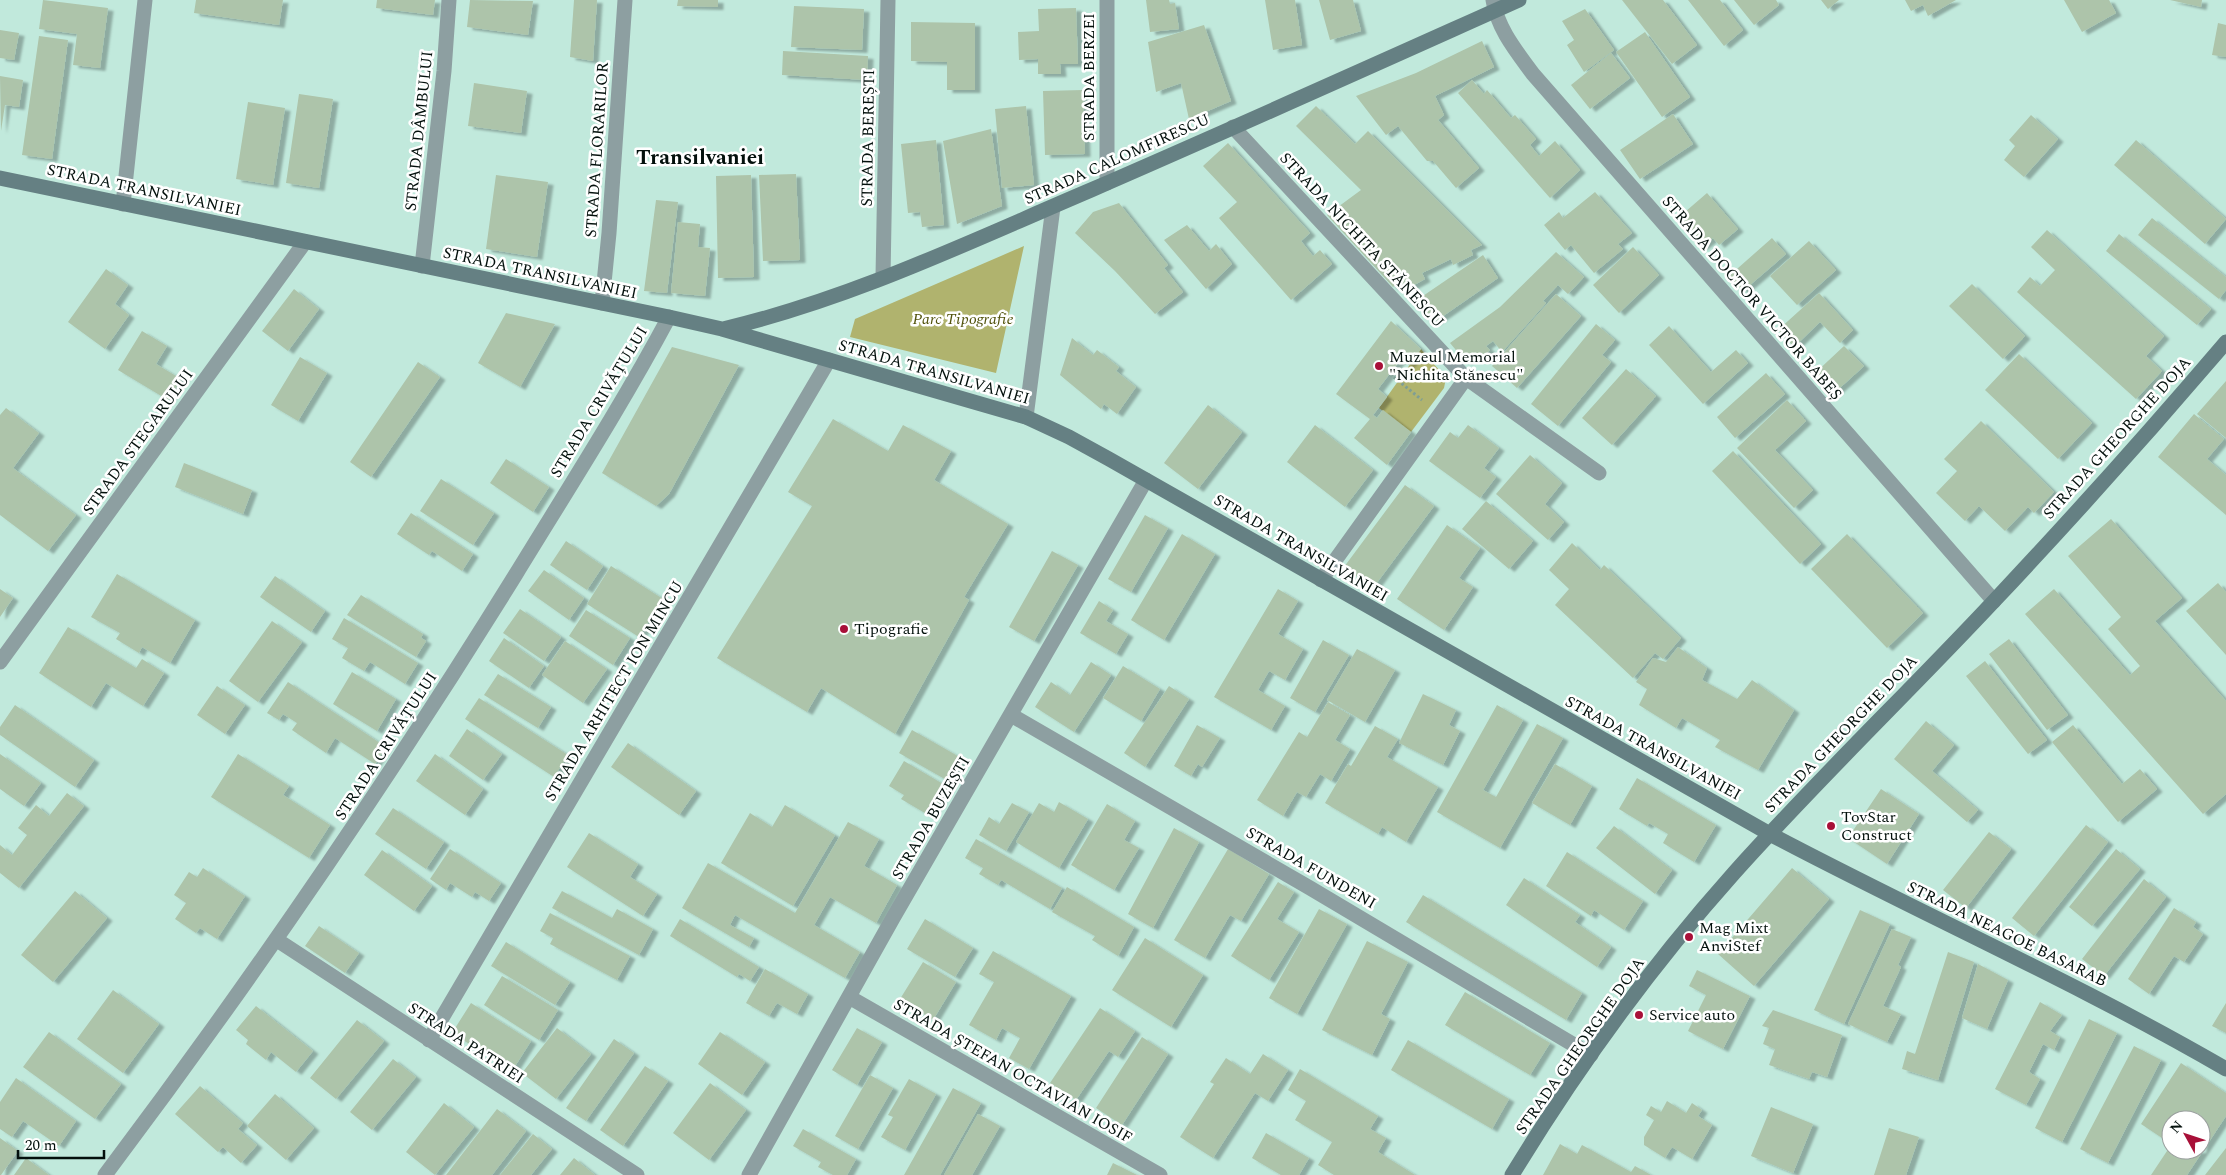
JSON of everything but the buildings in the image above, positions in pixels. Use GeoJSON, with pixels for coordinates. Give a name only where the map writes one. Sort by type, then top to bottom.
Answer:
{"type":"FeatureCollection","features":[{"type":"Feature","properties":{"kind":"main road","name":"STRADA CALOMFIRESCU"},"geometry":{"type":"LineString","coordinates":[[722,329],[790,312],[883,277],[1107,183],[1494,5],[1519,0]]}},
{"type":"Feature","properties":{"kind":"main road","name":"STRADA TRANSILVANIEI"},"geometry":{"type":"LineString","coordinates":[[0,178],[722,329],[1026,417],[1069,436],[1770,834]]}},
{"type":"Feature","properties":{"kind":"main road","name":"STRADA GHEORGHE DOJA"},"geometry":{"type":"LineString","coordinates":[[1512,1175],[1591,1055],[1674,943],[1770,834],[1994,601],[2224,347]]}},
{"type":"Feature","properties":{"kind":"main road","name":"STRADA NEAGOE BASARAB"},"geometry":{"type":"LineString","coordinates":[[1770,834],[1870,887],[2056,977],[2180,1042],[2226,1069]]}},
{"type":"Feature","properties":{"kind":"street"},"geometry":{"type":"LineString","coordinates":[[123,204],[145,0]]}},
{"type":"Feature","properties":{"kind":"street","name":"STRADA DÂMBULUI"},"geometry":{"type":"LineString","coordinates":[[422,266],[444,71],[449,0]]}},
{"type":"Feature","properties":{"kind":"street","name":"STRADA FLORARILOR"},"geometry":{"type":"LineString","coordinates":[[602,303],[609,233],[625,0]]}},
{"type":"Feature","properties":{"kind":"street","name":"STRADA BEREȘTI"},"geometry":{"type":"LineString","coordinates":[[883,277],[888,0]]}},
{"type":"Feature","properties":{"kind":"street","name":"STRADA BERZEI"},"geometry":{"type":"LineString","coordinates":[[1107,0],[1107,183]]}},
{"type":"Feature","properties":{"kind":"street","name":"STRADA DOCTOR VICTOR BABEȘ"},"geometry":{"type":"LineString","coordinates":[[1494,5],[1510,43],[1533,74],[1994,601]]}},
{"type":"Feature","properties":{"kind":"street","name":"STRADA NICHITA STĂNESCU"},"geometry":{"type":"LineString","coordinates":[[1232,127],[1466,378],[1599,474]]}},
{"type":"Feature","properties":{"kind":"street"},"geometry":{"type":"LineString","coordinates":[[1026,417],[1052,207]]}},
{"type":"Feature","properties":{"kind":"street","name":"STRADA STEGARULUI"},"geometry":{"type":"LineString","coordinates":[[0,662],[305,242]]}},
{"type":"Feature","properties":{"kind":"street","name":"STRADA CRIVĂȚULUI"},"geometry":{"type":"LineString","coordinates":[[104,1175],[277,940],[365,811],[451,678],[633,384],[669,317]]}},
{"type":"Feature","properties":{"kind":"street","name":"STRADA ARHITECT ION MINCU"},"geometry":{"type":"LineString","coordinates":[[428,1040],[830,360]]}},
{"type":"Feature","properties":{"kind":"street"},"geometry":{"type":"LineString","coordinates":[[1321,580],[1466,378]]}},
{"type":"Feature","properties":{"kind":"street","name":"STRADA BUZEȘTI"},"geometry":{"type":"LineString","coordinates":[[749,1175],[1146,480]]}},
{"type":"Feature","properties":{"kind":"street","name":"STRADA FUNDENI"},"geometry":{"type":"LineString","coordinates":[[1011,714],[1310,888],[1591,1055]]}},
{"type":"Feature","properties":{"kind":"street","name":"STRADA PATRIEI"},"geometry":{"type":"LineString","coordinates":[[277,940],[637,1175]]}},
{"type":"Feature","properties":{"kind":"street","name":"STRADA ȘTEFAN OCTAVIAN IOSIF"},"geometry":{"type":"LineString","coordinates":[[849,997],[1160,1175]]}},
{"type":"Feature","properties":{"kind":"path"},"geometry":{"type":"LineString","coordinates":[[1390,374],[1440,414]]}},
{"type":"Feature","properties":{"kind":"green space","name":"Parc Tipografie"},"geometry":{"type":"Polygon","coordinates":[[[1024,246],[996,373],[850,337],[855,319],[1024,246]]]}},
{"type":"Feature","properties":{"kind":"green space"},"geometry":{"type":"Polygon","coordinates":[[[1421,349],[1446,378],[1444,388],[1411,432],[1379,408],[1421,349]]]}},
{"type":"Feature","properties":{"kind":"place","name":"Muzeul Memorial \"Nichita Stănescu\""},"geometry":{"type":"Point","coordinates":[1379,366]}},
{"type":"Feature","properties":{"kind":"place","name":"Tipografie"},"geometry":{"type":"Point","coordinates":[844,629]}},
{"type":"Feature","properties":{"kind":"place","name":"TovStar Construct"},"geometry":{"type":"Point","coordinates":[1831,826]}},
{"type":"Feature","properties":{"kind":"place","name":"Mag Mixt AnviStef"},"geometry":{"type":"Point","coordinates":[1689,937]}},
{"type":"Feature","properties":{"kind":"place","name":"Service auto"},"geometry":{"type":"Point","coordinates":[1639,1015]}},
{"type":"Feature","properties":{"kind":"district","name":"Transilvaniei"},"geometry":{"type":"Point","coordinates":[700,158]}}]}
